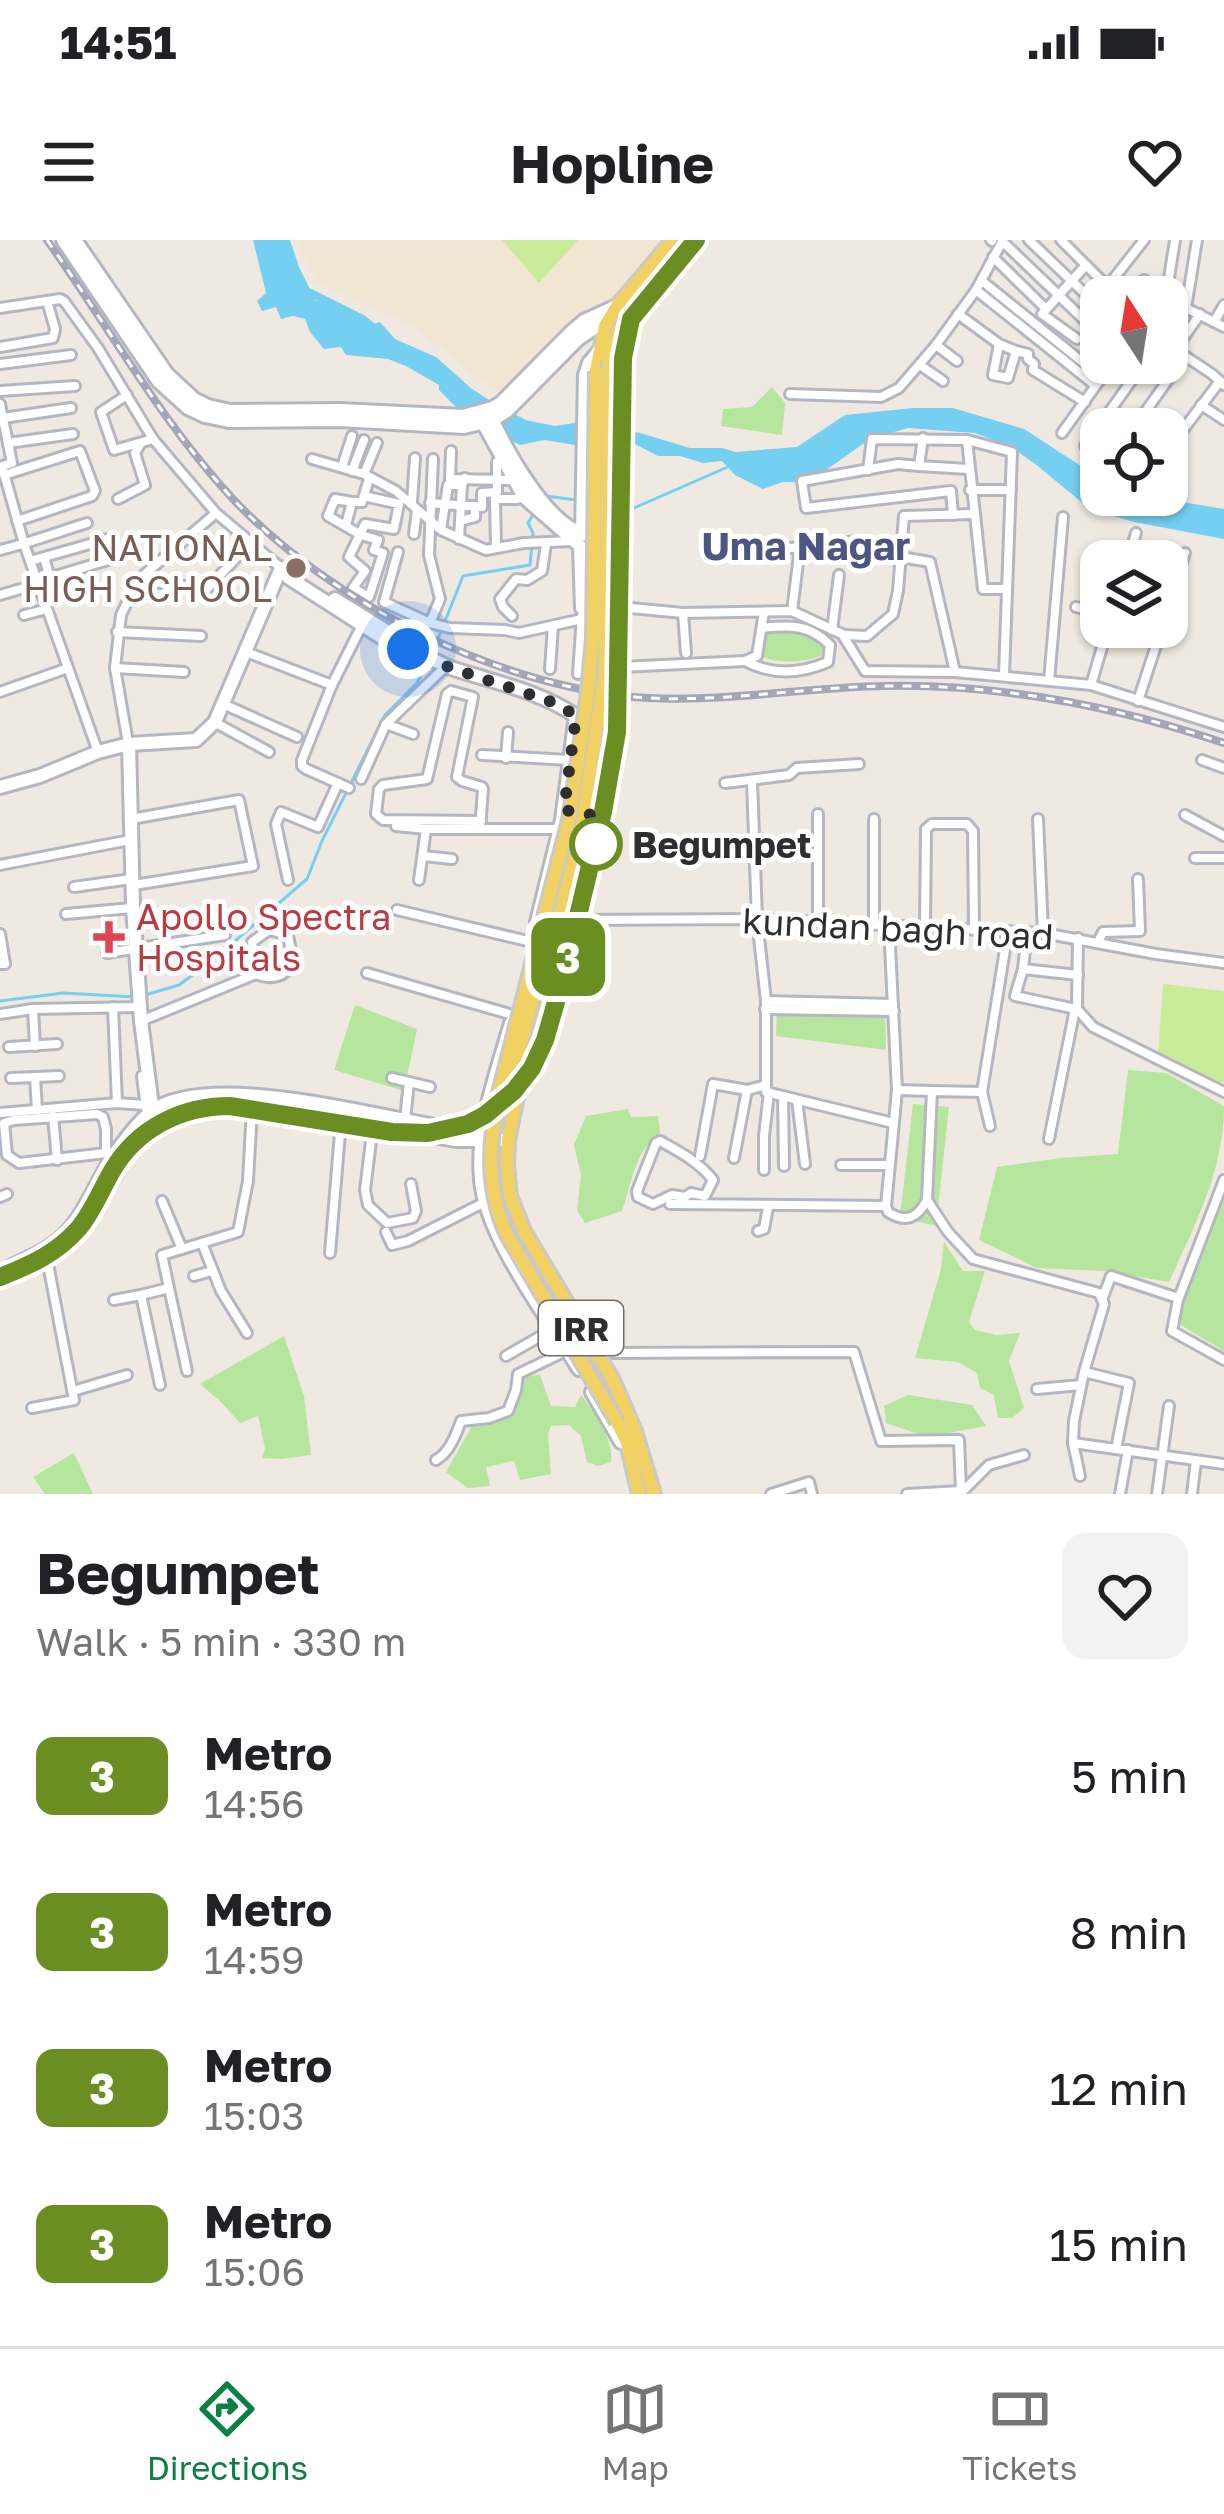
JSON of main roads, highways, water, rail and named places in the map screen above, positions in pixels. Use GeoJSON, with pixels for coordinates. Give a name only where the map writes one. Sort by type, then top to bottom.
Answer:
{"type":"FeatureCollection","features":[{"type":"Feature","properties":{"kind":"main road","name":"IRR"},"geometry":{"type":"LineString","coordinates":[[639,1494],[617,1422],[498,1216],[490,1168],[494,1117],[569,820],[593,638],[599,361],[613,312],[673,240]]}},
{"type":"Feature","properties":{"kind":"main road","name":"IRR"},"geometry":{"type":"LineString","coordinates":[[654,1494],[613,1380],[524,1231],[510,1196],[506,1165],[539,993],[580,838],[605,671],[599,361],[629,315],[694,240]]}},
{"type":"Feature","properties":{"kind":"main road","name":"IRR"},"geometry":{"type":"LineString","coordinates":[[458,1130],[502,1107],[508,1096],[576,820],[580,723]]}},
{"type":"Feature","properties":{"kind":"main road"},"geometry":{"type":"LineString","coordinates":[[502,1243],[524,1231]]}},
{"type":"Feature","properties":{"kind":"water"},"geometry":{"type":"Polygon","coordinates":[[[253,240],[290,240],[316,301],[333,300],[353,316],[358,314],[367,326],[380,322],[395,339],[436,357],[472,389],[526,420],[555,426],[581,422],[690,448],[735,452],[797,447],[845,415],[953,408],[1024,429],[1080,465],[1080,501],[1009,446],[975,433],[908,428],[870,439],[809,482],[783,482],[763,489],[735,475],[722,461],[658,456],[633,443],[582,446],[544,440],[520,445],[464,415],[439,385],[406,366],[388,359],[346,355],[341,347],[324,349],[305,319],[281,319],[276,307],[262,311],[257,301],[266,293],[253,240]]]}},
{"type":"Feature","properties":{"kind":"water"},"geometry":{"type":"Polygon","coordinates":[[[1188,503],[1224,509],[1224,539],[1114,516],[1188,516],[1188,503]]]}},
{"type":"Feature","properties":{"kind":"waterway"},"geometry":{"type":"LineString","coordinates":[[305,290],[375,329]]}},
{"type":"Feature","properties":{"kind":"waterway"},"geometry":{"type":"LineString","coordinates":[[628,507],[730,466]]}},
{"type":"Feature","properties":{"kind":"waterway"},"geometry":{"type":"LineString","coordinates":[[545,496],[577,500]]}},
{"type":"Feature","properties":{"kind":"waterway"},"geometry":{"type":"LineString","coordinates":[[432,654],[463,576],[530,565],[533,533],[528,523],[534,513]]}},
{"type":"Feature","properties":{"kind":"waterway"},"geometry":{"type":"LineString","coordinates":[[145,995],[179,985],[307,879],[385,715],[417,683],[428,662]]}},
{"type":"Feature","properties":{"kind":"waterway"},"geometry":{"type":"LineString","coordinates":[[0,1001],[63,993],[135,997]]}},
{"type":"Feature","properties":{"kind":"railway"},"geometry":{"type":"LineString","coordinates":[[47,240],[158,405],[206,468],[272,537],[369,606],[479,659],[537,678],[649,698],[885,686],[1014,693],[1099,708],[1224,743]]}},
{"type":"Feature","properties":{"kind":"railway"},"geometry":{"type":"LineString","coordinates":[[0,1277],[39,1260],[73,1235],[122,1156],[148,1132],[178,1115],[230,1106],[392,1132],[429,1133],[486,1115],[532,1068],[563,978],[617,732],[623,358],[631,319],[696,240]]}},
{"type":"Feature","properties":{"kind":"metro line","name":"3"},"geometry":{"type":"LineString","coordinates":[[0,1277],[45,1258],[70,1238],[87,1218],[120,1159],[140,1138],[176,1115],[230,1106],[392,1132],[428,1133],[485,1115],[532,1068],[563,978],[610,782],[617,732],[623,358],[631,319],[696,240]]}},
{"type":"Feature","properties":{"kind":"place","name":"NATIONAL HIGH SCHOOL"},"geometry":{"type":"Point","coordinates":[296,568]}},
{"type":"Feature","properties":{"kind":"place","name":"Begumpet"},"geometry":{"type":"Point","coordinates":[596,844]}},
{"type":"Feature","properties":{"kind":"place","name":"Apollo Spectra Hospitals"},"geometry":{"type":"Point","coordinates":[109,937]}},
{"type":"Feature","properties":{"kind":"district","name":"Uma Nagar"},"geometry":{"type":"Point","coordinates":[806,545]}}]}
